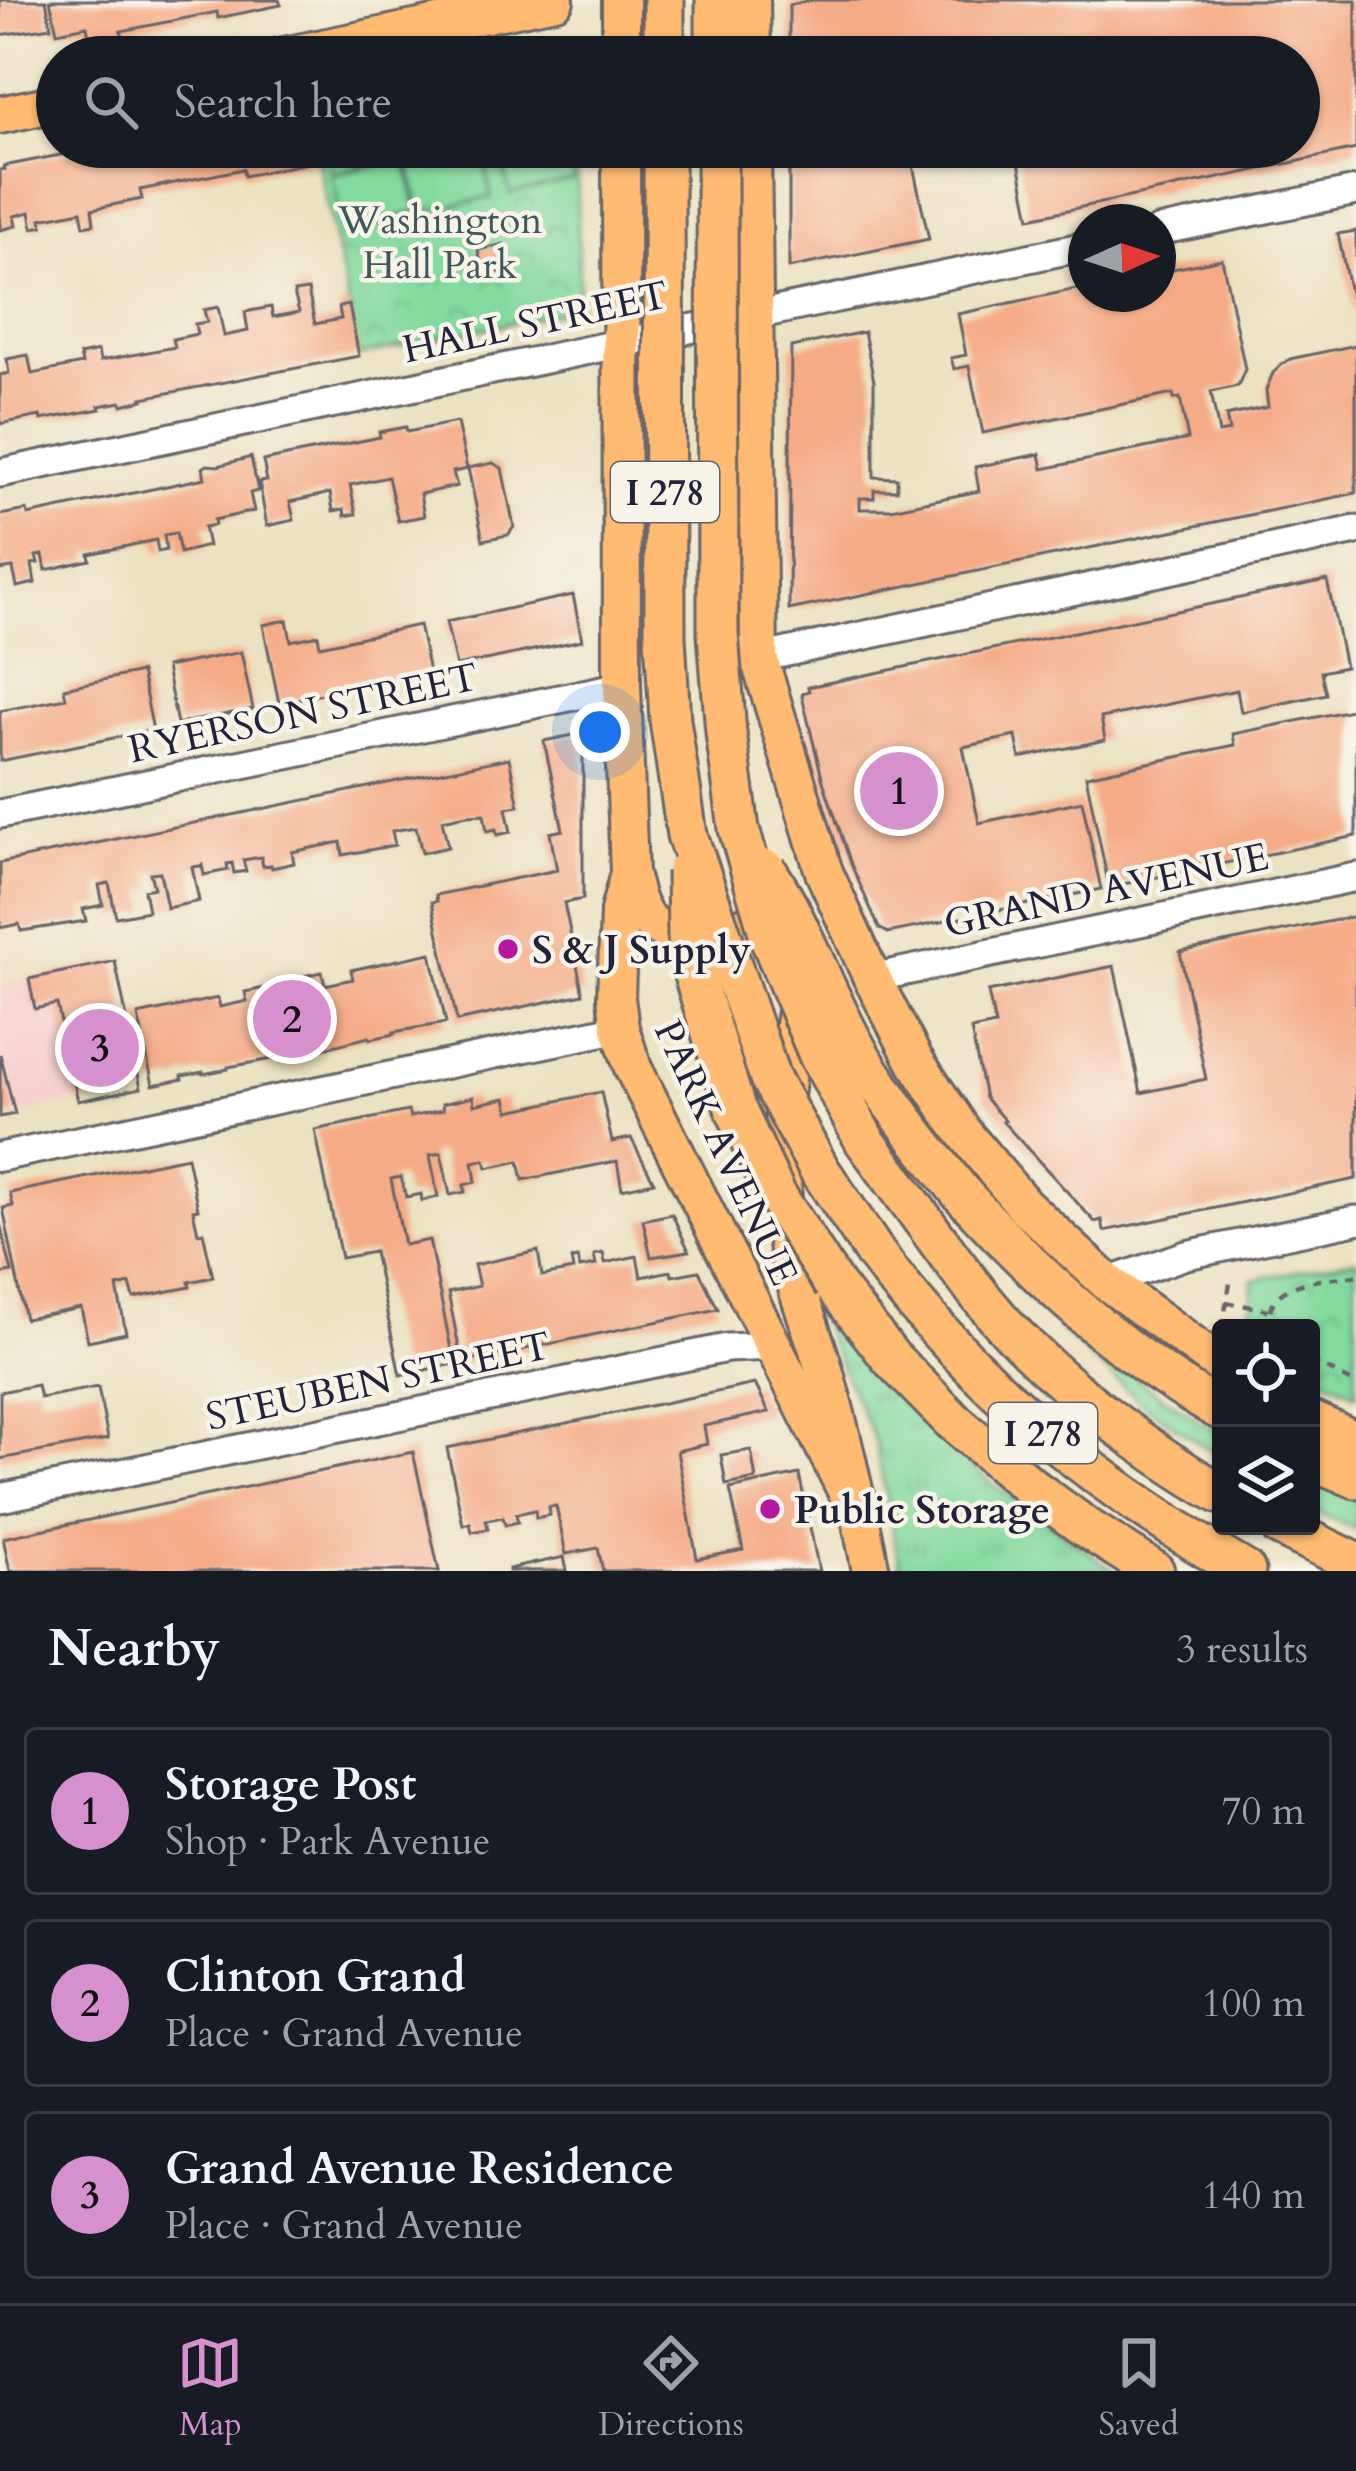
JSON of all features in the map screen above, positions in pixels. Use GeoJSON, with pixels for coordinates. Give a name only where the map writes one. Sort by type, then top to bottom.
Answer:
{"type":"FeatureCollection","features":[{"type":"Feature","properties":{"kind":"highway"},"geometry":{"type":"LineString","coordinates":[[664,0],[664,36]]}},
{"type":"Feature","properties":{"kind":"highway"},"geometry":{"type":"LineString","coordinates":[[716,0],[716,36]]}},
{"type":"Feature","properties":{"kind":"highway","name":"I 278"},"geometry":{"type":"LineString","coordinates":[[664,168],[665,637],[670,720],[687,835],[770,1078],[819,1169],[877,1256],[934,1328],[1032,1424],[1103,1482],[1244,1571]]}},
{"type":"Feature","properties":{"kind":"highway","name":"I 278"},"geometry":{"type":"LineString","coordinates":[[716,168],[718,635],[739,829],[772,943],[819,1054],[865,1142],[962,1274],[1005,1325],[1053,1370],[1134,1437],[1212,1488]]}},
{"type":"Feature","properties":{"kind":"highway"},"geometry":{"type":"LineString","coordinates":[[739,829],[785,899],[862,1059],[961,1193],[1013,1250],[1079,1308],[1161,1372],[1212,1404]]}},
{"type":"Feature","properties":{"kind":"highway"},"geometry":{"type":"LineString","coordinates":[[687,835],[689,950],[735,1108],[776,1195],[834,1286],[891,1358],[952,1420],[1033,1489],[1154,1571]]}},
{"type":"Feature","properties":{"kind":"highway"},"geometry":{"type":"LineString","coordinates":[[1320,1463],[1356,1478]]}},
{"type":"Feature","properties":{"kind":"highway"},"geometry":{"type":"LineString","coordinates":[[1299,1535],[1356,1562]]}},
{"type":"Feature","properties":{"kind":"main road"},"geometry":{"type":"LineString","coordinates":[[381,36],[555,0]]}},
{"type":"Feature","properties":{"kind":"main road"},"geometry":{"type":"LineString","coordinates":[[621,0],[621,36]]}},
{"type":"Feature","properties":{"kind":"main road"},"geometry":{"type":"LineString","coordinates":[[751,0],[752,36]]}},
{"type":"Feature","properties":{"kind":"main road"},"geometry":{"type":"LineString","coordinates":[[0,115],[36,107]]}},
{"type":"Feature","properties":{"kind":"main road","name":"PARK AVENUE"},"geometry":{"type":"LineString","coordinates":[[622,168],[622,686],[629,874],[619,911],[616,998],[620,1028],[633,1067],[862,1522]]}},
{"type":"Feature","properties":{"kind":"main road","name":"PARK AVENUE"},"geometry":{"type":"LineString","coordinates":[[752,168],[759,658],[824,872],[789,1049],[783,1192],[792,1272],[824,1370],[871,1571]]}},
{"type":"Feature","properties":{"kind":"main road"},"geometry":{"type":"LineString","coordinates":[[629,874],[646,919],[659,928],[692,932],[743,926],[781,914],[805,898],[824,872],[914,1059],[965,1135],[1025,1206],[1107,1282],[1212,1358]]}},
{"type":"Feature","properties":{"kind":"main road"},"geometry":{"type":"LineString","coordinates":[[1320,1424],[1356,1440]]}},
{"type":"Feature","properties":{"kind":"street"},"geometry":{"type":"LineString","coordinates":[[1176,227],[1356,190]]}},
{"type":"Feature","properties":{"kind":"street","name":"HALL STREET"},"geometry":{"type":"LineString","coordinates":[[0,473],[1068,250]]}},
{"type":"Feature","properties":{"kind":"street"},"geometry":{"type":"LineString","coordinates":[[759,658],[1356,530]]}},
{"type":"Feature","properties":{"kind":"street","name":"RYERSON STREET"},"geometry":{"type":"LineString","coordinates":[[0,814],[622,686]]}},
{"type":"Feature","properties":{"kind":"street","name":"GRAND AVENUE"},"geometry":{"type":"LineString","coordinates":[[872,978],[1356,877]]}},
{"type":"Feature","properties":{"kind":"street"},"geometry":{"type":"LineString","coordinates":[[0,1156],[620,1028]]}},
{"type":"Feature","properties":{"kind":"street"},"geometry":{"type":"LineString","coordinates":[[1107,1282],[1186,1255],[1356,1220]]}},
{"type":"Feature","properties":{"kind":"street","name":"STEUBEN STREET"},"geometry":{"type":"LineString","coordinates":[[0,1498],[727,1348],[772,1346]]}},
{"type":"Feature","properties":{"kind":"path"},"geometry":{"type":"LineString","coordinates":[[1270,1319],[1269,1310],[1287,1289],[1356,1276]]}},
{"type":"Feature","properties":{"kind":"path"},"geometry":{"type":"LineString","coordinates":[[1223,1319],[1231,1278]]}},
{"type":"Feature","properties":{"kind":"path"},"geometry":{"type":"LineString","coordinates":[[1226,1302],[1269,1310]]}},
{"type":"Feature","properties":{"kind":"path"},"geometry":{"type":"LineString","coordinates":[[1320,1365],[1356,1384]]}},
{"type":"Feature","properties":{"kind":"shaded area"},"geometry":{"type":"Polygon","coordinates":[[[115,961],[141,1088],[15,1114],[0,1044],[0,986],[115,961]]]}},
{"type":"Feature","properties":{"kind":"green space","name":"Washington Hall Park"},"geometry":{"type":"Polygon","coordinates":[[[319,168],[577,168],[579,308],[359,356],[319,168]]]}},
{"type":"Feature","properties":{"kind":"green space"},"geometry":{"type":"Polygon","coordinates":[[[364,168],[407,168],[417,212],[344,229],[332,175],[364,168]]]}},
{"type":"Feature","properties":{"kind":"green space"},"geometry":{"type":"Polygon","coordinates":[[[411,168],[485,168],[491,197],[420,212],[411,168]]]}},
{"type":"Feature","properties":{"kind":"green space"},"geometry":{"type":"Polygon","coordinates":[[[504,168],[571,168],[574,180],[510,194],[504,168]]]}},
{"type":"Feature","properties":{"kind":"green space"},"geometry":{"type":"Polygon","coordinates":[[[1356,1259],[1356,1394],[1320,1375],[1320,1319],[1248,1319],[1253,1280],[1356,1259]]]}},
{"type":"Feature","properties":{"kind":"green space"},"geometry":{"type":"Polygon","coordinates":[[[810,1299],[873,1376],[989,1481],[1115,1571],[901,1571],[875,1441],[810,1299]]]}},
{"type":"Feature","properties":{"kind":"green space"},"geometry":{"type":"Polygon","coordinates":[[[1064,1323],[1212,1428],[1212,1452],[1143,1404],[1059,1329],[1064,1323]]]}},
{"type":"Feature","properties":{"kind":"green space"},"geometry":{"type":"Polygon","coordinates":[[[1320,1481],[1356,1495],[1356,1530],[1320,1513],[1320,1481]]]}},
{"type":"Feature","properties":{"kind":"building"},"geometry":{"type":"Polygon","coordinates":[[[0,0],[46,0],[51,27],[0,35],[0,0]]]}},
{"type":"Feature","properties":{"kind":"building"},"geometry":{"type":"Polygon","coordinates":[[[50,0],[279,0],[281,5],[218,18],[217,12],[121,31],[123,36],[89,36],[87,26],[57,32],[50,0]]]}},
{"type":"Feature","properties":{"kind":"building"},"geometry":{"type":"Polygon","coordinates":[[[814,0],[1356,0],[1356,149],[1320,157],[1320,36],[789,36],[789,5],[814,0]]]}},
{"type":"Feature","properties":{"kind":"building"},"geometry":{"type":"Polygon","coordinates":[[[36,160],[36,168],[283,168],[244,176],[243,169],[140,190],[142,199],[92,209],[94,224],[84,226],[81,211],[41,219],[43,226],[33,228],[30,212],[14,216],[16,226],[0,230],[0,170],[36,160]]]}},
{"type":"Feature","properties":{"kind":"building"},"geometry":{"type":"Polygon","coordinates":[[[789,168],[913,168],[929,239],[789,268],[789,168]]]}},
{"type":"Feature","properties":{"kind":"building"},"geometry":{"type":"Polygon","coordinates":[[[1020,168],[1266,168],[1096,204],[1068,204],[1068,210],[1030,218],[1020,168]]]}},
{"type":"Feature","properties":{"kind":"building"},"geometry":{"type":"Polygon","coordinates":[[[1356,231],[1356,313],[1354,313],[1338,234],[1356,231]]]}},
{"type":"Feature","properties":{"kind":"building"},"geometry":{"type":"Polygon","coordinates":[[[504,244],[510,269],[484,276],[478,250],[504,244]]]}},
{"type":"Feature","properties":{"kind":"building"},"geometry":{"type":"Polygon","coordinates":[[[1222,259],[1245,369],[1238,386],[1211,392],[1219,433],[1229,431],[1226,416],[1268,407],[1266,390],[1273,373],[1290,359],[1356,345],[1356,493],[789,610],[791,347],[864,332],[874,381],[874,477],[897,478],[897,490],[874,490],[874,498],[860,498],[860,509],[891,509],[979,491],[975,467],[1040,454],[1043,469],[1188,439],[1180,398],[1174,399],[1173,394],[983,433],[969,366],[954,369],[951,358],[966,355],[958,314],[1068,291],[1068,312],[1176,312],[1176,268],[1222,259]]]}},
{"type":"Feature","properties":{"kind":"building"},"geometry":{"type":"Polygon","coordinates":[[[308,290],[315,324],[341,319],[339,307],[349,305],[359,356],[122,405],[0,424],[0,375],[9,373],[7,359],[28,355],[32,374],[82,364],[80,355],[98,351],[100,361],[175,347],[173,339],[197,334],[195,324],[207,322],[204,310],[218,307],[224,336],[248,331],[245,312],[271,307],[273,317],[299,312],[294,292],[308,290]]]}},
{"type":"Feature","properties":{"kind":"building"},"geometry":{"type":"Polygon","coordinates":[[[457,422],[467,469],[453,472],[457,486],[420,494],[424,516],[398,521],[388,477],[350,485],[356,514],[333,511],[330,493],[290,502],[294,520],[267,526],[259,482],[267,481],[263,461],[380,437],[379,432],[457,422]]]}},
{"type":"Feature","properties":{"kind":"building"},"geometry":{"type":"Polygon","coordinates":[[[251,457],[258,491],[250,493],[254,511],[214,520],[215,525],[204,527],[208,546],[180,553],[176,533],[164,535],[166,550],[158,552],[156,540],[89,554],[90,560],[46,570],[43,555],[36,556],[38,563],[32,564],[35,583],[17,587],[13,568],[0,570],[0,515],[27,510],[28,515],[205,478],[207,465],[251,457]]]}},
{"type":"Feature","properties":{"kind":"building"},"geometry":{"type":"Polygon","coordinates":[[[493,463],[502,468],[514,527],[508,535],[483,540],[468,468],[493,463]]]}},
{"type":"Feature","properties":{"kind":"building"},"geometry":{"type":"Polygon","coordinates":[[[1327,580],[1345,667],[1321,672],[1326,694],[1241,712],[1237,690],[1101,718],[1105,740],[1020,758],[1016,736],[963,747],[979,823],[1082,801],[1101,889],[888,933],[879,928],[823,781],[802,696],[808,687],[1327,580]]]}},
{"type":"Feature","properties":{"kind":"building"},"geometry":{"type":"Polygon","coordinates":[[[573,595],[582,640],[456,666],[446,622],[573,595]]]}},
{"type":"Feature","properties":{"kind":"building"},"geometry":{"type":"Polygon","coordinates":[[[287,620],[291,641],[318,635],[320,646],[419,625],[429,672],[279,703],[263,625],[287,620]]]}},
{"type":"Feature","properties":{"kind":"building"},"geometry":{"type":"Polygon","coordinates":[[[241,652],[253,709],[177,724],[166,667],[241,652]]]}},
{"type":"Feature","properties":{"kind":"building"},"geometry":{"type":"Polygon","coordinates":[[[141,672],[153,730],[0,761],[0,711],[66,698],[64,688],[141,672]]]}},
{"type":"Feature","properties":{"kind":"building"},"geometry":{"type":"Polygon","coordinates":[[[1356,709],[1356,836],[1109,887],[1086,776],[1235,745],[1233,734],[1356,709]]]}},
{"type":"Feature","properties":{"kind":"building","name":"S & J Supply"},"geometry":{"type":"Polygon","coordinates":[[[583,733],[583,899],[564,903],[583,994],[457,1021],[432,902],[437,901],[436,895],[557,870],[550,833],[563,830],[544,741],[583,733]]]}},
{"type":"Feature","properties":{"kind":"building"},"geometry":{"type":"Polygon","coordinates":[[[509,758],[519,806],[506,808],[511,832],[497,835],[496,829],[487,831],[484,814],[467,815],[442,820],[448,847],[422,853],[416,827],[392,831],[395,845],[343,855],[341,842],[292,852],[294,863],[272,868],[263,866],[261,857],[243,860],[246,871],[234,873],[232,863],[227,864],[228,870],[204,875],[202,865],[192,867],[199,901],[167,908],[160,872],[150,873],[154,888],[144,890],[148,911],[116,917],[109,883],[99,885],[103,905],[83,909],[86,921],[21,931],[19,924],[0,928],[0,863],[509,758]]]}},
{"type":"Feature","properties":{"kind":"building"},"geometry":{"type":"Polygon","coordinates":[[[1356,916],[1356,1179],[1104,1231],[1102,1220],[1095,1222],[985,1098],[971,1030],[995,1025],[988,992],[1114,966],[1141,1093],[1206,1079],[1180,952],[1356,916]]]}},
{"type":"Feature","properties":{"kind":"building"},"geometry":{"type":"Polygon","coordinates":[[[431,953],[446,1023],[153,1085],[138,1015],[218,998],[220,1007],[247,1001],[245,992],[322,972],[325,985],[353,979],[351,970],[431,953]]]}},
{"type":"Feature","properties":{"kind":"building"},"geometry":{"type":"Polygon","coordinates":[[[115,961],[141,1088],[78,1101],[57,1004],[35,1009],[29,979],[115,961]]]}},
{"type":"Feature","properties":{"kind":"building"},"geometry":{"type":"Polygon","coordinates":[[[0,1054],[15,1114],[0,1117],[0,1054]]]}},
{"type":"Feature","properties":{"kind":"building"},"geometry":{"type":"Polygon","coordinates":[[[601,1092],[612,1142],[631,1138],[654,1182],[622,1189],[617,1161],[523,1180],[519,1161],[487,1168],[485,1160],[473,1162],[476,1182],[464,1185],[465,1192],[450,1195],[441,1153],[430,1155],[438,1197],[422,1201],[421,1194],[406,1197],[401,1177],[391,1179],[404,1245],[429,1240],[454,1364],[400,1375],[374,1252],[341,1258],[315,1130],[408,1111],[410,1117],[473,1097],[474,1105],[506,1098],[509,1111],[601,1092]]]}},
{"type":"Feature","properties":{"kind":"building"},"geometry":{"type":"Polygon","coordinates":[[[187,1157],[198,1209],[193,1210],[213,1277],[189,1282],[190,1287],[134,1298],[130,1284],[117,1287],[126,1333],[88,1341],[81,1308],[25,1319],[3,1208],[13,1206],[10,1193],[187,1157]]]}},
{"type":"Feature","properties":{"kind":"building"},"geometry":{"type":"Polygon","coordinates":[[[672,1214],[689,1251],[651,1257],[643,1220],[672,1214]]]}},
{"type":"Feature","properties":{"kind":"building"},"geometry":{"type":"Polygon","coordinates":[[[0,1223],[12,1272],[0,1274],[0,1223]]]}},
{"type":"Feature","properties":{"kind":"building"},"geometry":{"type":"Polygon","coordinates":[[[538,1251],[542,1276],[573,1270],[571,1259],[578,1258],[580,1268],[596,1265],[594,1255],[603,1253],[605,1263],[637,1256],[641,1277],[699,1271],[718,1309],[462,1362],[448,1293],[479,1286],[474,1265],[538,1251]]]}},
{"type":"Feature","properties":{"kind":"building"},"geometry":{"type":"Polygon","coordinates":[[[755,1384],[769,1412],[704,1426],[707,1444],[677,1451],[697,1559],[743,1550],[730,1489],[799,1474],[819,1571],[603,1571],[598,1548],[566,1554],[556,1506],[549,1507],[550,1515],[536,1518],[535,1510],[516,1514],[518,1522],[505,1525],[503,1517],[486,1520],[488,1529],[472,1532],[470,1523],[463,1525],[447,1448],[755,1384]]]}},
{"type":"Feature","properties":{"kind":"building"},"geometry":{"type":"Polygon","coordinates":[[[37,1385],[40,1398],[98,1387],[108,1439],[0,1459],[0,1392],[37,1385]]]}},
{"type":"Feature","properties":{"kind":"building"},"geometry":{"type":"Polygon","coordinates":[[[751,1450],[756,1479],[726,1485],[721,1455],[751,1450]]]}},
{"type":"Feature","properties":{"kind":"building"},"geometry":{"type":"Polygon","coordinates":[[[413,1452],[439,1571],[10,1571],[3,1538],[413,1452]]]}},
{"type":"Feature","properties":{"kind":"building"},"geometry":{"type":"Polygon","coordinates":[[[564,1557],[567,1571],[509,1571],[509,1569],[564,1557]]]}},
{"type":"Feature","properties":{"kind":"place","name":"Storage Post"},"geometry":{"type":"Point","coordinates":[899,791]}},
{"type":"Feature","properties":{"kind":"place","name":"S & J Supply"},"geometry":{"type":"Point","coordinates":[508,949]}},
{"type":"Feature","properties":{"kind":"place","name":"Clinton Grand"},"geometry":{"type":"Point","coordinates":[292,1019]}},
{"type":"Feature","properties":{"kind":"place","name":"Grand Avenue Residence"},"geometry":{"type":"Point","coordinates":[100,1048]}},
{"type":"Feature","properties":{"kind":"place","name":"Public Storage"},"geometry":{"type":"Point","coordinates":[770,1509]}}]}
